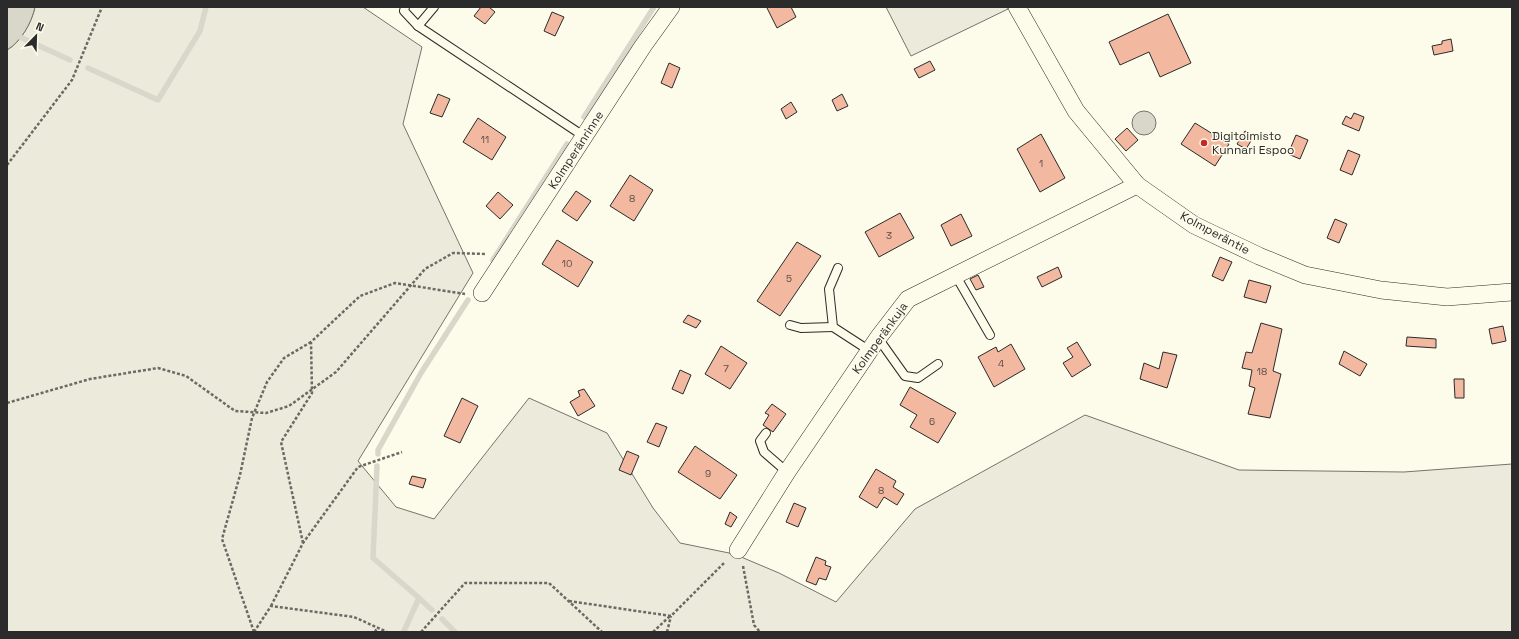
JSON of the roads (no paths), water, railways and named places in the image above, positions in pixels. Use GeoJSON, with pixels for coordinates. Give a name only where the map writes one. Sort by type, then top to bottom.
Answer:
{"type":"FeatureCollection","features":[{"type":"Feature","properties":{"kind":"street","name":"Kolmperänrinne"},"geometry":{"type":"LineString","coordinates":[[482,292],[585,137],[643,46],[671,7]]}},
{"type":"Feature","properties":{"kind":"street","name":"Kolmperäntie"},"geometry":{"type":"LineString","coordinates":[[1017,7],[1076,111],[1137,185],[1194,225],[1259,256],[1305,275],[1381,290],[1447,296],[1512,292]]}},
{"type":"Feature","properties":{"kind":"street","name":"Kolmperänkuja"},"geometry":{"type":"LineString","coordinates":[[738,550],[787,472],[874,345],[908,299],[1137,185]]}},
{"type":"Feature","properties":{"kind":"lane"},"geometry":{"type":"LineString","coordinates":[[405,7],[404,11],[418,26],[585,137]]}},
{"type":"Feature","properties":{"kind":"lane"},"geometry":{"type":"LineString","coordinates":[[418,26],[434,7]]}},
{"type":"Feature","properties":{"kind":"lane"},"geometry":{"type":"LineString","coordinates":[[833,327],[829,289],[838,268]]}},
{"type":"Feature","properties":{"kind":"lane"},"geometry":{"type":"LineString","coordinates":[[956,276],[990,335]]}},
{"type":"Feature","properties":{"kind":"lane"},"geometry":{"type":"LineString","coordinates":[[790,325],[801,328],[833,327],[874,345],[905,376],[918,378],[938,364]]}},
{"type":"Feature","properties":{"kind":"lane"},"geometry":{"type":"LineString","coordinates":[[766,433],[760,441],[764,452],[787,472]]}},
{"type":"Feature","properties":{"kind":"waterway"},"geometry":{"type":"LineString","coordinates":[[88,68],[158,100],[200,31],[206,7]]}},
{"type":"Feature","properties":{"kind":"waterway"},"geometry":{"type":"LineString","coordinates":[[584,117],[654,7]]}},
{"type":"Feature","properties":{"kind":"waterway"},"geometry":{"type":"LineString","coordinates":[[20,37],[70,60]]}},
{"type":"Feature","properties":{"kind":"waterway"},"geometry":{"type":"LineString","coordinates":[[493,260],[567,144]]}},
{"type":"Feature","properties":{"kind":"waterway"},"geometry":{"type":"LineString","coordinates":[[378,454],[378,450],[421,373],[468,300]]}},
{"type":"Feature","properties":{"kind":"waterway"},"geometry":{"type":"LineString","coordinates":[[377,466],[373,558],[419,598],[404,631]]}},
{"type":"Feature","properties":{"kind":"waterway"},"geometry":{"type":"LineString","coordinates":[[419,598],[432,610]]}},
{"type":"Feature","properties":{"kind":"waterway"},"geometry":{"type":"LineString","coordinates":[[442,619],[455,632]]}},
{"type":"Feature","properties":{"kind":"place","name":"Digitoimisto Kunnari Espoo"},"geometry":{"type":"Point","coordinates":[1204,143]}}]}
